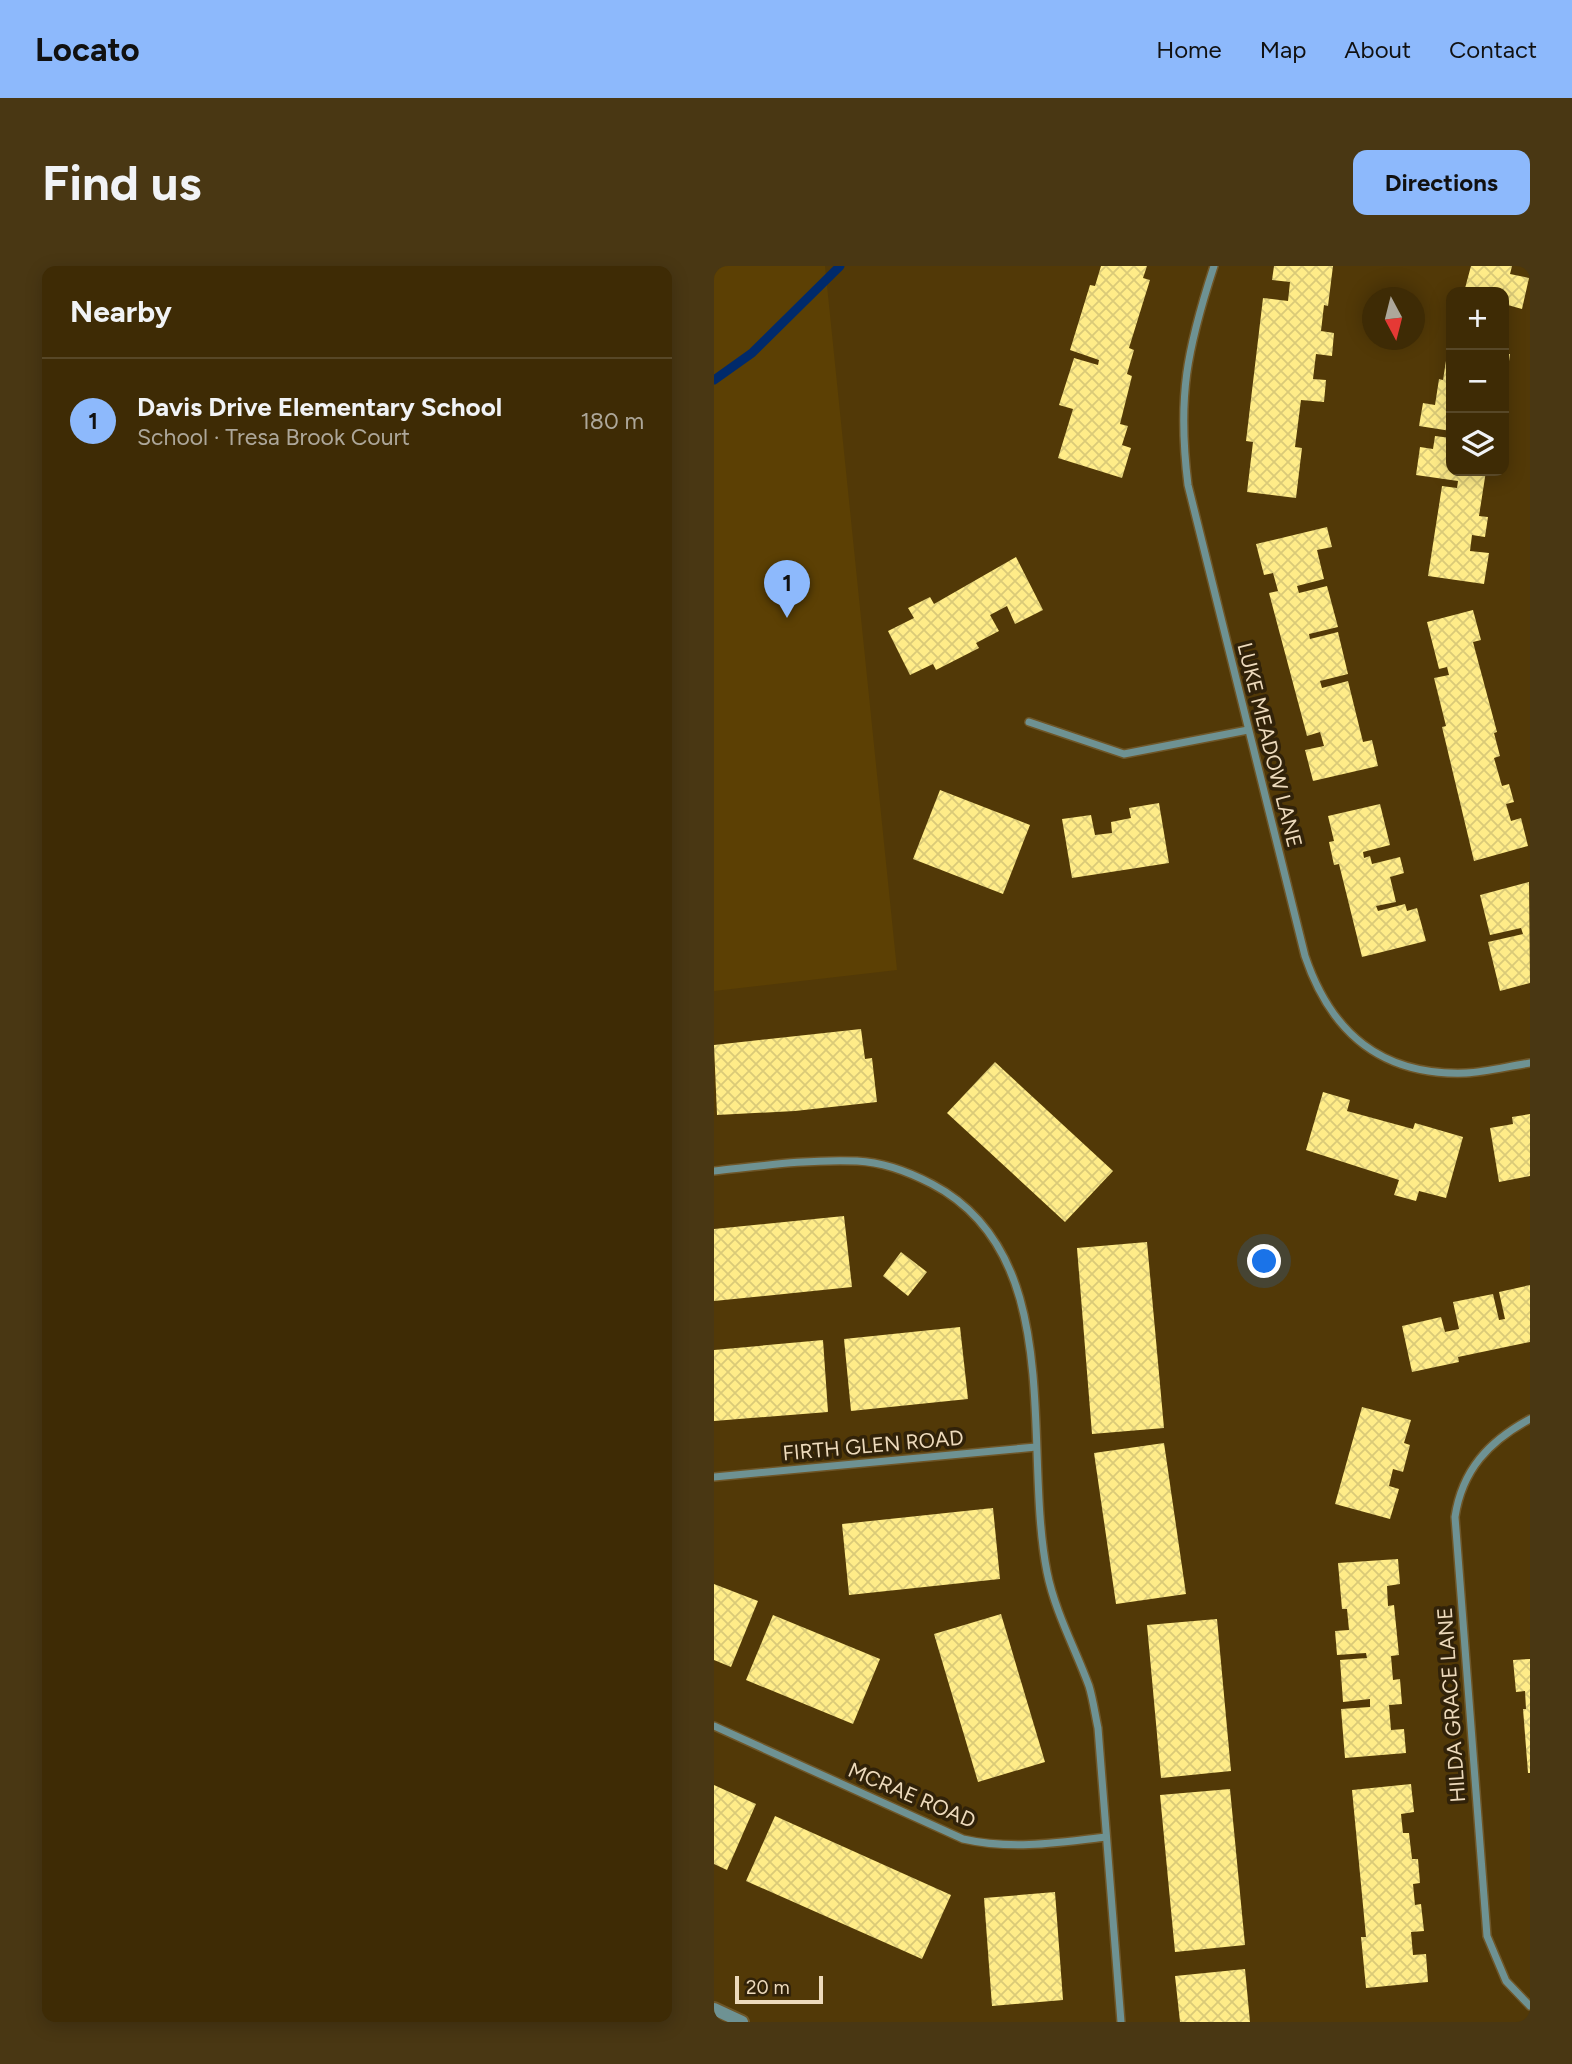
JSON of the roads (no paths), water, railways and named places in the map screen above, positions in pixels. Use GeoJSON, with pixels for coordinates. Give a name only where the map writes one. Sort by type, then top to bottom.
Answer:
{"type":"FeatureCollection","features":[{"type":"Feature","properties":{"kind":"street","name":"LUKE MEADOW LANE"},"geometry":{"type":"LineString","coordinates":[[1214,266],[1192,333],[1186,370],[1183,445],[1188,485],[1305,956],[1316,989],[1349,1035],[1397,1064],[1432,1071],[1467,1073],[1530,1063]]}},
{"type":"Feature","properties":{"kind":"street"},"geometry":{"type":"LineString","coordinates":[[1029,722],[1124,754],[1248,730]]}},
{"type":"Feature","properties":{"kind":"street"},"geometry":{"type":"LineString","coordinates":[[714,1171],[804,1162],[858,1161],[888,1166],[922,1179],[950,1194],[965,1206],[998,1244],[1011,1268],[1023,1304],[1047,1572],[1090,1689],[1098,1728],[1121,2022]]}},
{"type":"Feature","properties":{"kind":"street","name":"HILDA GRACE LANE"},"geometry":{"type":"LineString","coordinates":[[1530,1419],[1508,1431],[1483,1451],[1458,1493],[1455,1517],[1487,1936],[1506,1981],[1530,2006]]}},
{"type":"Feature","properties":{"kind":"street","name":"FIRTH GLEN ROAD"},"geometry":{"type":"LineString","coordinates":[[714,1477],[1036,1447]]}},
{"type":"Feature","properties":{"kind":"street","name":"MCRAE ROAD"},"geometry":{"type":"LineString","coordinates":[[714,1726],[963,1839],[991,1845],[1017,1846],[1106,1837]]}},
{"type":"Feature","properties":{"kind":"street"},"geometry":{"type":"LineString","coordinates":[[714,2009],[742,2022]]}},
{"type":"Feature","properties":{"kind":"waterway"},"geometry":{"type":"LineString","coordinates":[[714,380],[752,353],[840,266]]}},
{"type":"Feature","properties":{"kind":"place","name":"Davis Drive Elementary School"},"geometry":{"type":"Point","coordinates":[787,618]}}]}
